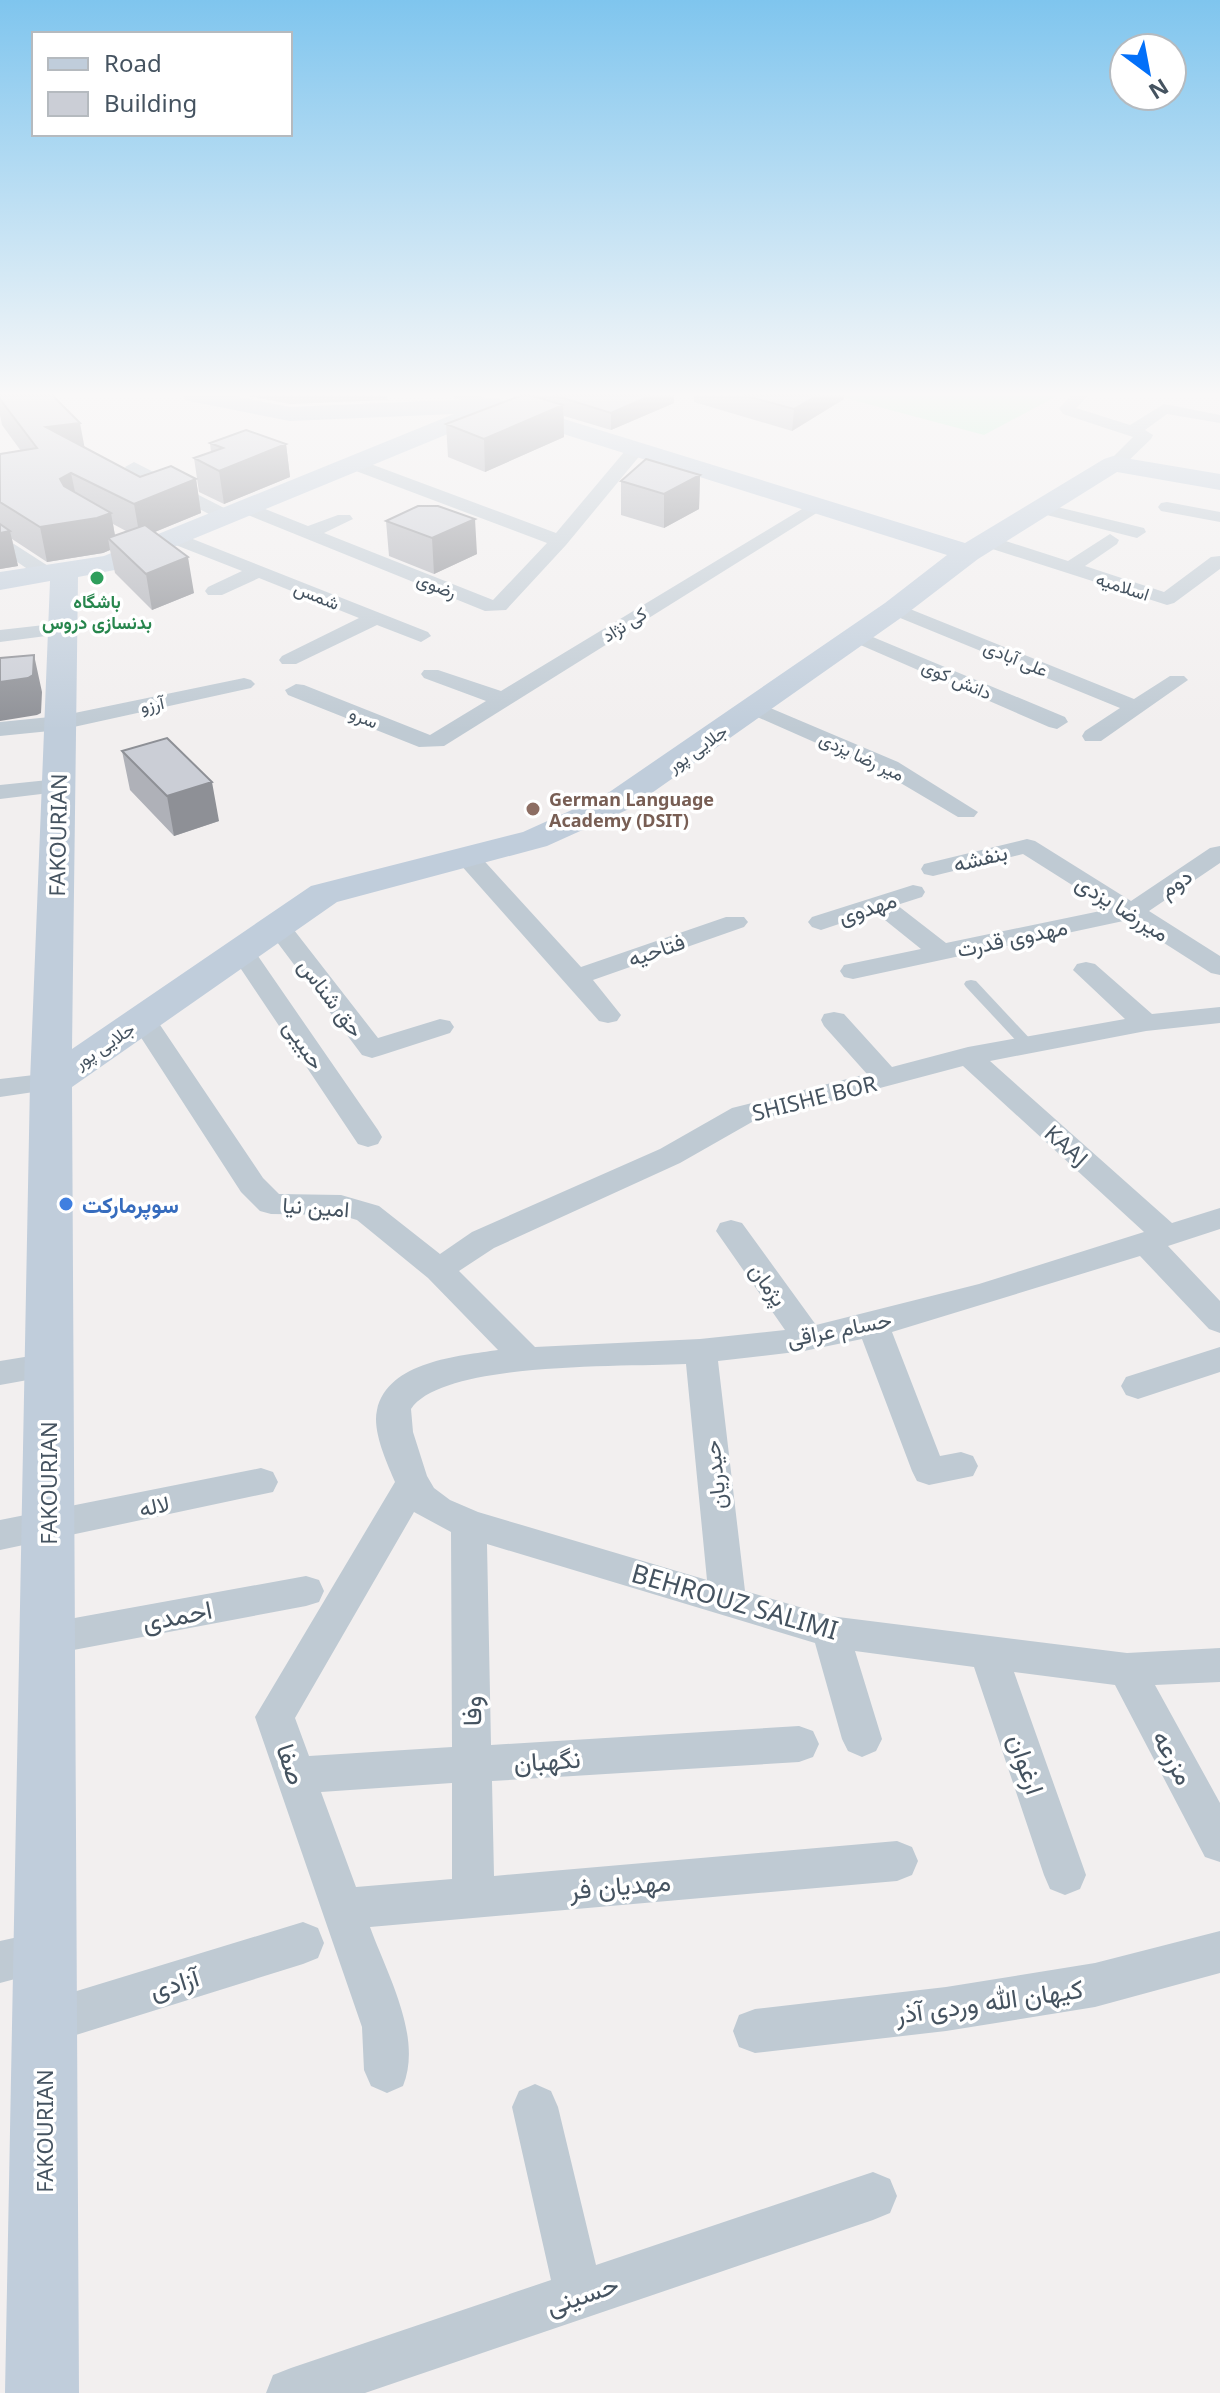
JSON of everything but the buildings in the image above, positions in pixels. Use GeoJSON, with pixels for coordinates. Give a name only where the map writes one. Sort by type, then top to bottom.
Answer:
{"type":"FeatureCollection","features":[{"type":"Feature","properties":{"kind":"street","name":"رضوی"},"geometry":{"type":"LineString","coordinates":[[224,507],[307,533],[492,607],[499,606],[559,541]]}},
{"type":"Feature","properties":{"kind":"street"},"geometry":{"type":"LineString","coordinates":[[0,581],[110,563],[253,507]]}},
{"type":"Feature","properties":{"kind":"street"},"geometry":{"type":"LineString","coordinates":[[468,507],[559,541],[588,507]]}},
{"type":"Feature","properties":{"kind":"street","name":"کی نژاد"},"geometry":{"type":"LineString","coordinates":[[432,743],[814,507]]}},
{"type":"Feature","properties":{"kind":"street"},"geometry":{"type":"LineString","coordinates":[[823,507],[978,547]]}},
{"type":"Feature","properties":{"kind":"street"},"geometry":{"type":"LineString","coordinates":[[1167,507],[1220,517]]}},
{"type":"Feature","properties":{"kind":"street"},"geometry":{"type":"LineString","coordinates":[[1041,508],[1137,532]]}},
{"type":"Feature","properties":{"kind":"street","name":"جلایی پور"},"geometry":{"type":"LineString","coordinates":[[51,1082],[311,902],[342,887],[535,839],[617,802],[895,609],[978,547],[1041,508]]}},
{"type":"Feature","properties":{"kind":"street"},"geometry":{"type":"LineString","coordinates":[[461,527],[485,513]]}},
{"type":"Feature","properties":{"kind":"street"},"geometry":{"type":"LineString","coordinates":[[307,533],[344,519]]}},
{"type":"Feature","properties":{"kind":"street"},"geometry":{"type":"LineString","coordinates":[[117,536],[143,551]]}},
{"type":"Feature","properties":{"kind":"street","name":"شمس"},"geometry":{"type":"LineString","coordinates":[[175,538],[421,636]]}},
{"type":"Feature","properties":{"kind":"street"},"geometry":{"type":"LineString","coordinates":[[1069,569],[1110,540]]}},
{"type":"Feature","properties":{"kind":"street"},"geometry":{"type":"LineString","coordinates":[[0,541],[56,574]]}},
{"type":"Feature","properties":{"kind":"street","name":"اسلامیه"},"geometry":{"type":"LineString","coordinates":[[978,547],[1069,569],[1167,599],[1218,561]]}},
{"type":"Feature","properties":{"kind":"street"},"geometry":{"type":"LineString","coordinates":[[215,591],[259,571]]}},
{"type":"Feature","properties":{"kind":"street","name":"FAKOURIAN"},"geometry":{"type":"LineString","coordinates":[[42,2393],[44,2023],[22,1957],[47,1639],[24,1531],[49,1365],[51,1082],[62,629],[56,574]]}},
{"type":"Feature","properties":{"kind":"street","name":"علی آبادی"},"geometry":{"type":"LineString","coordinates":[[895,609],[1136,707]]}},
{"type":"Feature","properties":{"kind":"street","name":"شمس"},"geometry":{"type":"LineString","coordinates":[[289,660],[376,618]]}},
{"type":"Feature","properties":{"kind":"street"},"geometry":{"type":"LineString","coordinates":[[0,636],[62,629]]}},
{"type":"Feature","properties":{"kind":"street","name":"دانش کوی"},"geometry":{"type":"LineString","coordinates":[[856,636],[1057,722]]}},
{"type":"Feature","properties":{"kind":"street"},"geometry":{"type":"LineString","coordinates":[[1018,659],[1038,646]]}},
{"type":"Feature","properties":{"kind":"street"},"geometry":{"type":"LineString","coordinates":[[431,674],[502,699]]}},
{"type":"Feature","properties":{"kind":"street"},"geometry":{"type":"LineString","coordinates":[[1093,736],[1177,680]]}},
{"type":"Feature","properties":{"kind":"street","name":"آرزو"},"geometry":{"type":"LineString","coordinates":[[0,729],[60,723],[244,684]]}},
{"type":"Feature","properties":{"kind":"street","name":"سرو"},"geometry":{"type":"LineString","coordinates":[[296,690],[432,743]]}},
{"type":"Feature","properties":{"kind":"street","name":"میر رضا یزدی"},"geometry":{"type":"LineString","coordinates":[[754,707],[890,767],[966,812]]}},
{"type":"Feature","properties":{"kind":"street"},"geometry":{"type":"LineString","coordinates":[[0,792],[58,786]]}},
{"type":"Feature","properties":{"kind":"street","name":"بنفشه"},"geometry":{"type":"LineString","coordinates":[[933,869],[1027,846]]}},
{"type":"Feature","properties":{"kind":"street","name":"میررضا یزدی"},"geometry":{"type":"LineString","coordinates":[[1027,846],[1220,967]]}},
{"type":"Feature","properties":{"kind":"street","name":"دوم"},"geometry":{"type":"LineString","coordinates":[[1131,912],[1219,853]]}},
{"type":"Feature","properties":{"kind":"street"},"geometry":{"type":"LineString","coordinates":[[468,858],[608,1015]]}},
{"type":"Feature","properties":{"kind":"street","name":"مهدوی"},"geometry":{"type":"LineString","coordinates":[[821,922],[913,892]]}},
{"type":"Feature","properties":{"kind":"street","name":"مهدوی قدرت"},"geometry":{"type":"LineString","coordinates":[[879,903],[941,952]]}},
{"type":"Feature","properties":{"kind":"street","name":"مهدوی قدرت"},"geometry":{"type":"LineString","coordinates":[[853,971],[1131,912]]}},
{"type":"Feature","properties":{"kind":"street","name":"فتاحیه"},"geometry":{"type":"LineString","coordinates":[[576,977],[735,922]]}},
{"type":"Feature","properties":{"kind":"street","name":"حق شناس"},"geometry":{"type":"LineString","coordinates":[[278,926],[372,1049],[440,1027]]}},
{"type":"Feature","properties":{"kind":"street","name":"حبیبی"},"geometry":{"type":"LineString","coordinates":[[242,951],[368,1137]]}},
{"type":"Feature","properties":{"kind":"street"},"geometry":{"type":"LineString","coordinates":[[1086,970],[1146,1023]]}},
{"type":"Feature","properties":{"kind":"street","name":"SHISHE BOR"},"geometry":{"type":"LineString","coordinates":[[439,1270],[483,1240],[670,1156],[730,1119],[968,1056],[1146,1023],[1220,1015]]}},
{"type":"Feature","properties":{"kind":"street","name":"امین نیا"},"geometry":{"type":"LineString","coordinates":[[142,1019],[252,1185],[271,1204],[357,1208],[368,1213],[439,1270],[528,1360]]}},
{"type":"Feature","properties":{"kind":"street"},"geometry":{"type":"LineString","coordinates":[[834,1020],[887,1079]]}},
{"type":"Feature","properties":{"kind":"street","name":"KAAJ"},"geometry":{"type":"LineString","coordinates":[[968,1056],[1156,1239],[1220,1321]]}},
{"type":"Feature","properties":{"kind":"street"},"geometry":{"type":"LineString","coordinates":[[0,1088],[51,1082]]}},
{"type":"Feature","properties":{"kind":"street","name":"حسام عراقی"},"geometry":{"type":"LineString","coordinates":[[445,1371],[528,1360],[701,1351],[807,1337],[873,1324],[983,1294],[1220,1218]]}},
{"type":"Feature","properties":{"kind":"street","name":"پژمان"},"geometry":{"type":"LineString","coordinates":[[731,1231],[807,1337]]}},
{"type":"Feature","properties":{"kind":"street"},"geometry":{"type":"LineString","coordinates":[[873,1324],[929,1471],[961,1466]]}},
{"type":"Feature","properties":{"kind":"street","name":"حیدریان"},"geometry":{"type":"LineString","coordinates":[[701,1351],[727,1599]]}},
{"type":"Feature","properties":{"kind":"street"},"geometry":{"type":"LineString","coordinates":[[1138,1386],[1220,1359]]}},
{"type":"Feature","properties":{"kind":"street"},"geometry":{"type":"LineString","coordinates":[[0,1373],[49,1365]]}},
{"type":"Feature","properties":{"kind":"street","name":"BEHROUZ SALIMI"},"geometry":{"type":"LineString","coordinates":[[445,1371],[409,1388],[396,1403],[393,1413],[413,1482],[425,1502],[469,1524],[830,1632],[1127,1670],[1220,1665]]}},
{"type":"Feature","properties":{"kind":"street","name":"لاله"},"geometry":{"type":"LineString","coordinates":[[24,1531],[261,1482]]}},
{"type":"Feature","properties":{"kind":"street","name":"صفا"},"geometry":{"type":"LineString","coordinates":[[387,2070],[384,2027],[275,1717],[413,1482]]}},
{"type":"Feature","properties":{"kind":"street","name":"وفا"},"geometry":{"type":"LineString","coordinates":[[469,1524],[473,1898]]}},
{"type":"Feature","properties":{"kind":"street","name":"احمدی"},"geometry":{"type":"LineString","coordinates":[[47,1639],[306,1591]]}},
{"type":"Feature","properties":{"kind":"street"},"geometry":{"type":"LineString","coordinates":[[830,1632],[862,1739]]}},
{"type":"Feature","properties":{"kind":"street","name":"ارغوان"},"geometry":{"type":"LineString","coordinates":[[988,1653],[1065,1875]]}},
{"type":"Feature","properties":{"kind":"street","name":"مزرعه"},"geometry":{"type":"LineString","coordinates":[[1127,1670],[1220,1843]]}},
{"type":"Feature","properties":{"kind":"street","name":"نگهبان"},"geometry":{"type":"LineString","coordinates":[[296,1775],[799,1744]]}},
{"type":"Feature","properties":{"kind":"street","name":"مهدیان فر"},"geometry":{"type":"LineString","coordinates":[[342,1909],[897,1861]]}},
{"type":"Feature","properties":{"kind":"street","name":"آزادی"},"geometry":{"type":"LineString","coordinates":[[44,2023],[303,1943]]}},
{"type":"Feature","properties":{"kind":"street","name":"کیهان الله وردی آذر"},"geometry":{"type":"LineString","coordinates":[[755,2031],[946,2009],[1095,1985],[1220,1952]]}},
{"type":"Feature","properties":{"kind":"street"},"geometry":{"type":"LineString","coordinates":[[535,2107],[579,2295]]}},
{"type":"Feature","properties":{"kind":"street","name":"حسینی"},"geometry":{"type":"LineString","coordinates":[[291,2393],[873,2196]]}},
{"type":"Feature","properties":{"kind":"lane"},"geometry":{"type":"LineString","coordinates":[[971,984],[1028,1045]]}},
{"type":"Feature","properties":{"kind":"place","name":"باشگاه بدنسازی دروس"},"geometry":{"type":"Point","coordinates":[97,578]}},
{"type":"Feature","properties":{"kind":"place","name":"German Language Academy (DSIT)"},"geometry":{"type":"Point","coordinates":[533,809]}},
{"type":"Feature","properties":{"kind":"place","name":"سوپرمارکت"},"geometry":{"type":"Point","coordinates":[66,1204]}}]}
